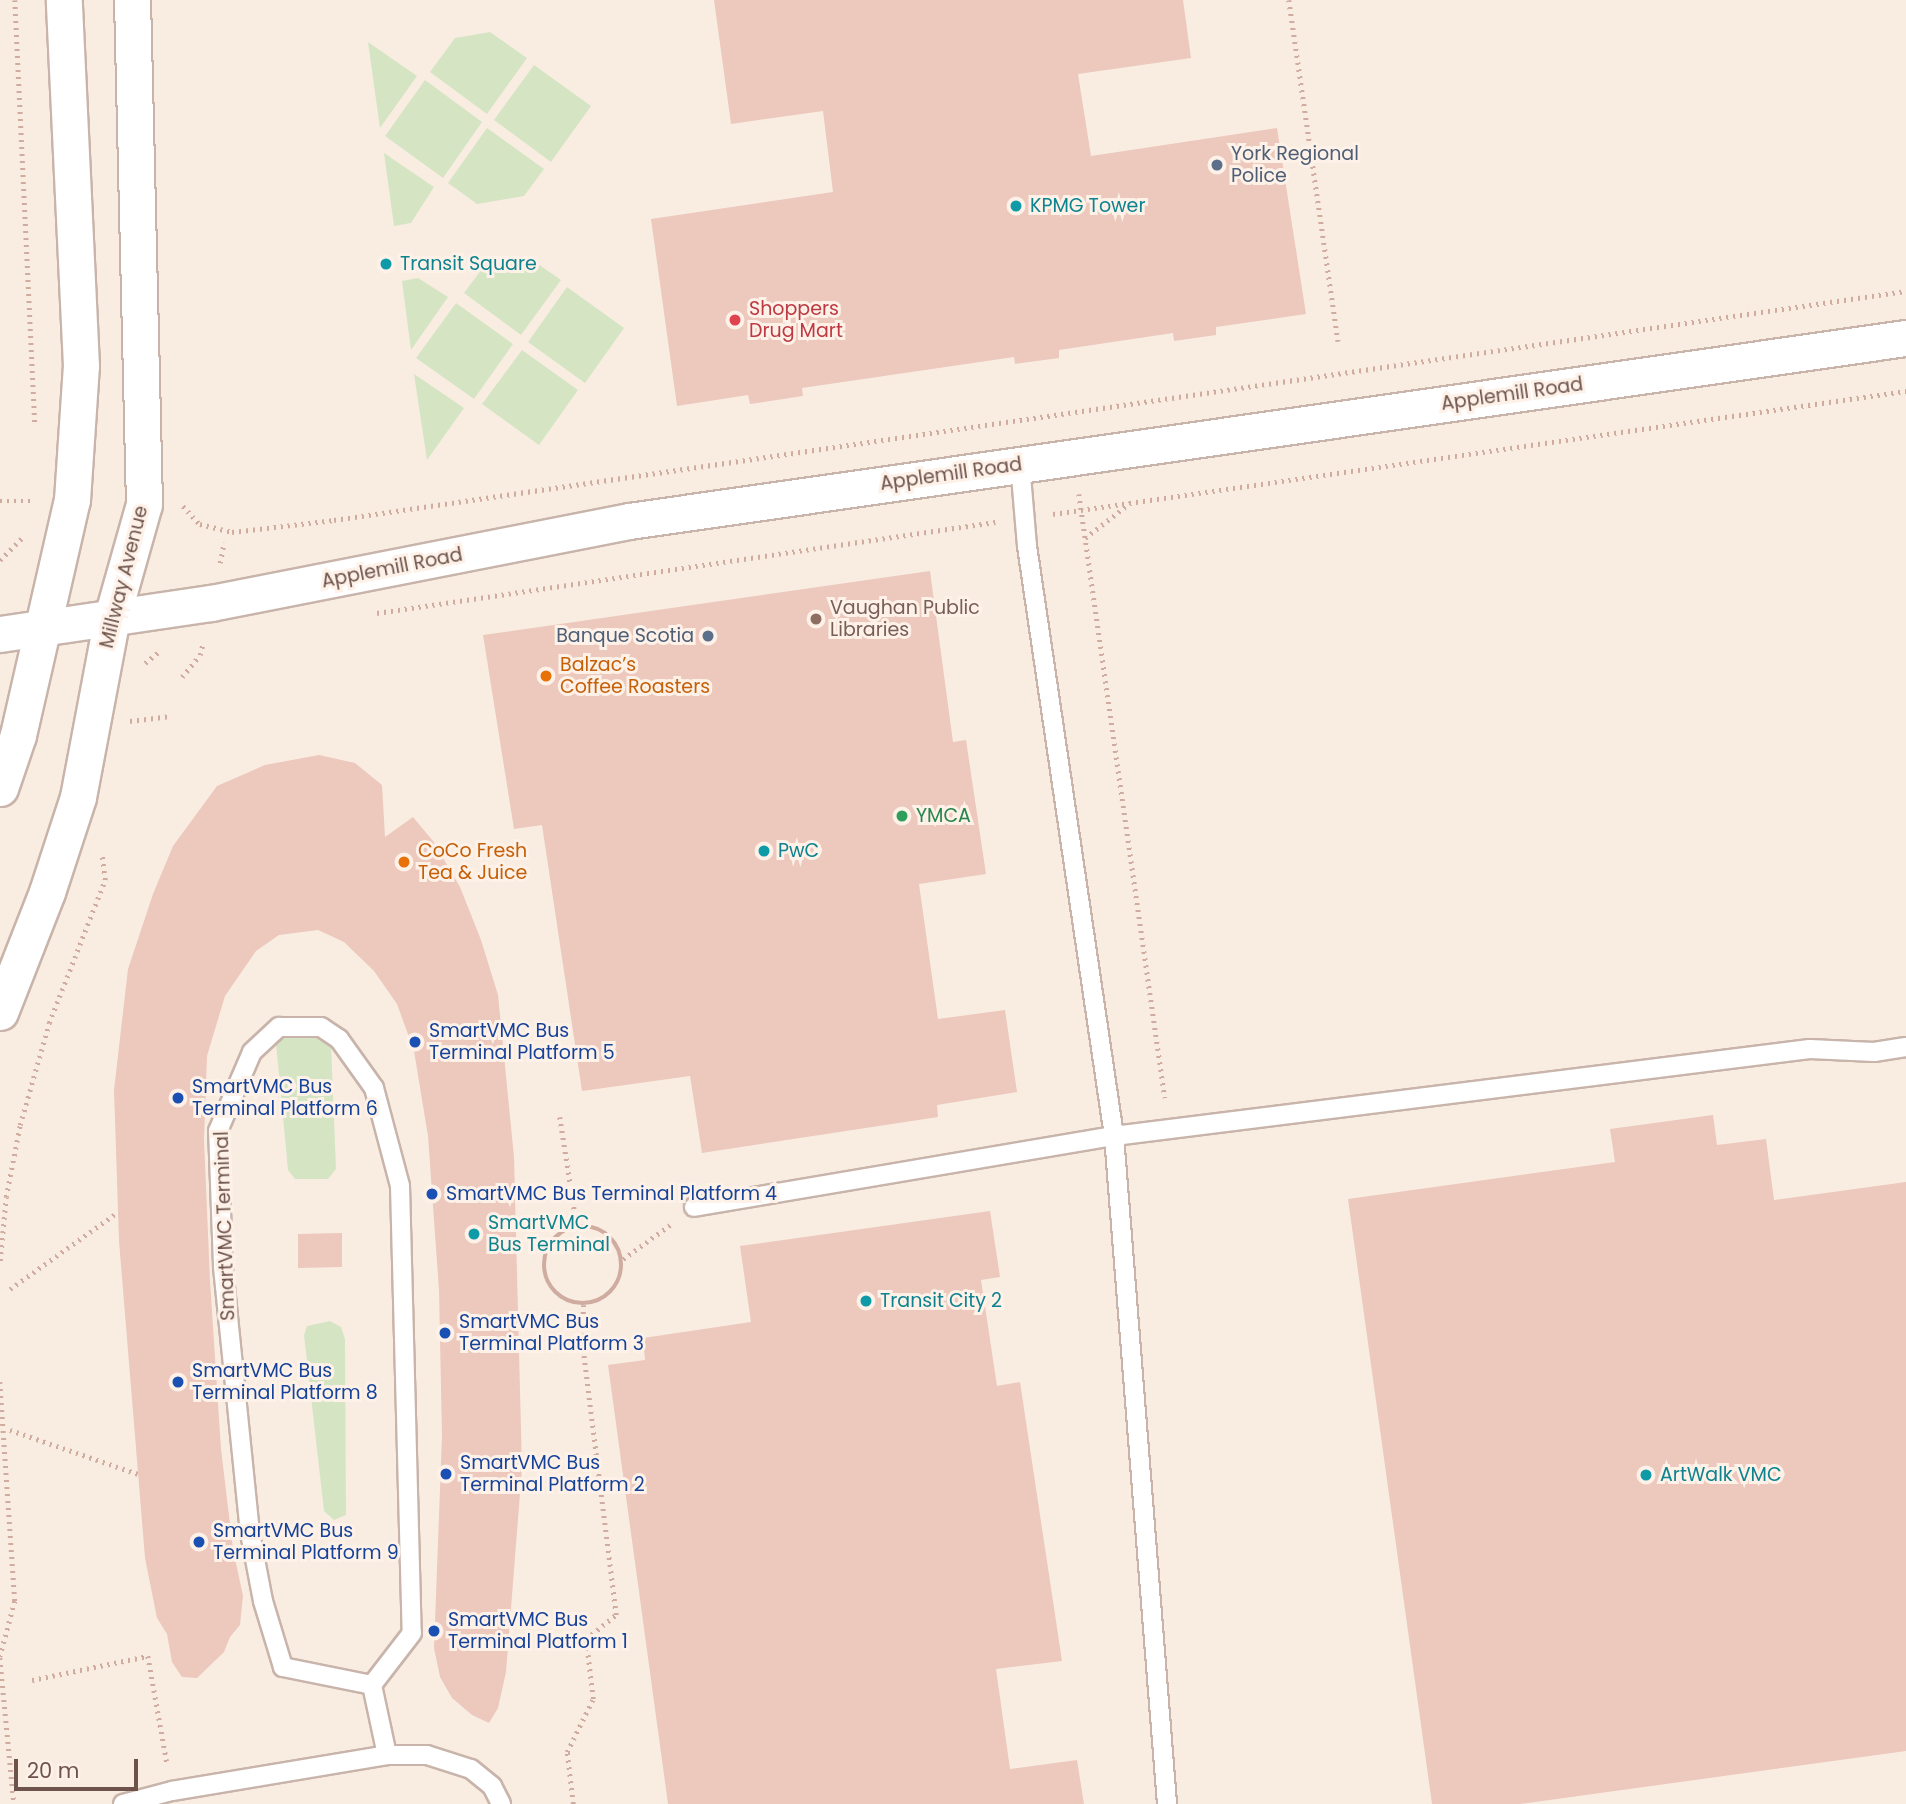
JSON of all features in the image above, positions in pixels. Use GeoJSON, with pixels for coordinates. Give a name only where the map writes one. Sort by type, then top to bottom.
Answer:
{"type":"FeatureCollection","features":[{"type":"Feature","properties":{"kind":"street"},"geometry":{"type":"LineString","coordinates":[[0,788],[18,735],[72,500],[81,366],[64,0]]}},
{"type":"Feature","properties":{"kind":"street","name":"Millway Avenue"},"geometry":{"type":"LineString","coordinates":[[0,1012],[47,892],[78,797],[112,617],[144,504],[132,0]]}},
{"type":"Feature","properties":{"kind":"street","name":"Applemill Road"},"geometry":{"type":"LineString","coordinates":[[0,634],[211,603],[629,521],[1906,338]]}},
{"type":"Feature","properties":{"kind":"lane"},"geometry":{"type":"LineString","coordinates":[[1020,464],[1028,553],[1114,1136],[1167,1804]]}},
{"type":"Feature","properties":{"kind":"lane","name":"SmartVMC Terminal"},"geometry":{"type":"LineString","coordinates":[[279,1027],[321,1027],[339,1039],[374,1088],[400,1186],[412,1633],[372,1685],[283,1667],[263,1601],[250,1533],[222,1265],[218,1131],[252,1052],[279,1027]]}},
{"type":"Feature","properties":{"kind":"lane"},"geometry":{"type":"LineString","coordinates":[[694,1207],[1114,1136],[1810,1049],[1874,1052],[1906,1047]]}},
{"type":"Feature","properties":{"kind":"lane"},"geometry":{"type":"LineString","coordinates":[[372,1685],[387,1755]]}},
{"type":"Feature","properties":{"kind":"lane"},"geometry":{"type":"LineString","coordinates":[[122,1804],[172,1791],[387,1755],[427,1755],[471,1769],[492,1786],[501,1804]]}},
{"type":"Feature","properties":{"kind":"path"},"geometry":{"type":"LineString","coordinates":[[15,0],[34,433]]}},
{"type":"Feature","properties":{"kind":"path"},"geometry":{"type":"LineString","coordinates":[[1289,0],[1338,342]]}},
{"type":"Feature","properties":{"kind":"path"},"geometry":{"type":"LineString","coordinates":[[179,501],[200,524],[232,532],[296,525],[1906,291]]}},
{"type":"Feature","properties":{"kind":"path"},"geometry":{"type":"LineString","coordinates":[[1085,538],[1131,503],[1906,391]]}},
{"type":"Feature","properties":{"kind":"path"},"geometry":{"type":"LineString","coordinates":[[1074,457],[1170,1130]]}},
{"type":"Feature","properties":{"kind":"path"},"geometry":{"type":"LineString","coordinates":[[29,514],[33,487]]}},
{"type":"Feature","properties":{"kind":"path"},"geometry":{"type":"LineString","coordinates":[[0,560],[21,540],[25,527]]}},
{"type":"Feature","properties":{"kind":"path"},"geometry":{"type":"LineString","coordinates":[[368,615],[883,538]]}},
{"type":"Feature","properties":{"kind":"path"},"geometry":{"type":"LineString","coordinates":[[192,639],[204,636]]}},
{"type":"Feature","properties":{"kind":"path"},"geometry":{"type":"LineString","coordinates":[[138,671],[169,644]]}},
{"type":"Feature","properties":{"kind":"path"},"geometry":{"type":"LineString","coordinates":[[0,1261],[6,1196],[20,1125],[49,1023],[105,880],[102,853]]}},
{"type":"Feature","properties":{"kind":"path"},"geometry":{"type":"LineString","coordinates":[[560,1117],[577,1227]]}},
{"type":"Feature","properties":{"kind":"path"},"geometry":{"type":"LineString","coordinates":[[623,1259],[694,1207]]}},
{"type":"Feature","properties":{"kind":"path"},"geometry":{"type":"LineString","coordinates":[[10,1289],[118,1212]]}},
{"type":"Feature","properties":{"kind":"path"},"geometry":{"type":"LineString","coordinates":[[577,1227],[599,1228],[610,1236],[623,1259],[618,1285],[608,1296],[583,1305],[560,1297],[551,1288],[544,1264],[552,1241],[561,1232],[577,1227]]}},
{"type":"Feature","properties":{"kind":"path"},"geometry":{"type":"LineString","coordinates":[[573,1804],[567,1752],[593,1699],[586,1639],[616,1615],[582,1342],[583,1305]]}},
{"type":"Feature","properties":{"kind":"path"},"geometry":{"type":"LineString","coordinates":[[0,1382],[15,1601],[0,1657],[14,1804]]}},
{"type":"Feature","properties":{"kind":"path"},"geometry":{"type":"LineString","coordinates":[[10,1430],[138,1474]]}},
{"type":"Feature","properties":{"kind":"path"},"geometry":{"type":"LineString","coordinates":[[32,1681],[148,1656],[172,1791]]}},
{"type":"Feature","properties":{"kind":"green space"},"geometry":{"type":"Polygon","coordinates":[[[490,32],[527,58],[487,114],[430,72],[455,38],[490,32]]]}},
{"type":"Feature","properties":{"kind":"green space"},"geometry":{"type":"Polygon","coordinates":[[[368,42],[417,76],[380,128],[368,42]]]}},
{"type":"Feature","properties":{"kind":"green space"},"geometry":{"type":"Polygon","coordinates":[[[534,65],[591,106],[551,162],[494,120],[534,65]]]}},
{"type":"Feature","properties":{"kind":"green space"},"geometry":{"type":"Polygon","coordinates":[[[425,80],[482,122],[443,178],[385,136],[425,80]]]}},
{"type":"Feature","properties":{"kind":"green space"},"geometry":{"type":"Polygon","coordinates":[[[487,128],[544,169],[524,196],[477,204],[448,183],[487,128]]]}},
{"type":"Feature","properties":{"kind":"green space"},"geometry":{"type":"Polygon","coordinates":[[[384,153],[434,187],[411,223],[394,226],[384,153]]]}},
{"type":"Feature","properties":{"kind":"green space"},"geometry":{"type":"Polygon","coordinates":[[[528,257],[561,280],[521,335],[464,293],[485,265],[528,257]]]}},
{"type":"Feature","properties":{"kind":"green space"},"geometry":{"type":"Polygon","coordinates":[[[418,278],[448,297],[411,350],[402,281],[418,278]]]}},
{"type":"Feature","properties":{"kind":"green space"},"geometry":{"type":"Polygon","coordinates":[[[567,287],[624,328],[585,383],[528,342],[567,287]]]}},
{"type":"Feature","properties":{"kind":"green space"},"geometry":{"type":"Polygon","coordinates":[[[456,303],[513,344],[474,399],[416,358],[456,303]]]}},
{"type":"Feature","properties":{"kind":"green space"},"geometry":{"type":"Polygon","coordinates":[[[522,350],[578,390],[539,445],[482,404],[522,350]]]}},
{"type":"Feature","properties":{"kind":"green space"},"geometry":{"type":"Polygon","coordinates":[[[414,374],[464,408],[427,460],[414,374]]]}},
{"type":"Feature","properties":{"kind":"green space"},"geometry":{"type":"Polygon","coordinates":[[[283,1035],[320,1035],[331,1045],[336,1169],[328,1179],[295,1179],[288,1170],[276,1043],[283,1035]]]}},
{"type":"Feature","properties":{"kind":"green space"},"geometry":{"type":"Polygon","coordinates":[[[330,1321],[341,1327],[345,1339],[346,1515],[334,1520],[324,1511],[304,1335],[307,1326],[330,1321]]]}},
{"type":"Feature","properties":{"kind":"building","name":"KPMG Tower"},"geometry":{"type":"Polygon","coordinates":[[[714,0],[1183,0],[1191,58],[1078,74],[1091,156],[1277,128],[1306,314],[1216,327],[1216,335],[1174,341],[1173,333],[1059,350],[1059,358],[1015,364],[1014,357],[802,388],[803,396],[750,404],[748,395],[677,406],[651,219],[833,192],[823,111],[731,124],[714,0]]]}},
{"type":"Feature","properties":{"kind":"building","name":"PwC"},"geometry":{"type":"Polygon","coordinates":[[[930,571],[953,742],[966,740],[986,874],[919,884],[938,1019],[1005,1010],[1017,1092],[937,1105],[938,1117],[702,1153],[690,1076],[582,1091],[542,825],[514,829],[483,635],[930,571]]]}},
{"type":"Feature","properties":{"kind":"building","name":"SmartVMC Bus Terminal"},"geometry":{"type":"Polygon","coordinates":[[[319,755],[355,763],[382,785],[385,837],[413,817],[433,841],[460,887],[481,940],[498,995],[514,1157],[522,1468],[506,1672],[498,1708],[489,1723],[472,1715],[452,1698],[440,1677],[434,1648],[442,1436],[439,1290],[428,1136],[414,1051],[397,1004],[374,971],[344,942],[318,930],[279,935],[256,951],[225,996],[207,1056],[204,1139],[221,1449],[233,1549],[243,1596],[240,1625],[230,1637],[224,1652],[197,1678],[182,1677],[172,1662],[167,1634],[157,1618],[145,1558],[119,1241],[114,1090],[128,969],[153,894],[173,846],[217,786],[265,765],[319,755]]]}},
{"type":"Feature","properties":{"kind":"building","name":"ArtWalk VMC"},"geometry":{"type":"Polygon","coordinates":[[[1713,1115],[1717,1145],[1766,1139],[1774,1200],[1906,1182],[1906,1751],[1520,1804],[1432,1804],[1348,1199],[1615,1162],[1610,1129],[1713,1115]]]}},
{"type":"Feature","properties":{"kind":"building"},"geometry":{"type":"Polygon","coordinates":[[[990,1211],[1000,1277],[981,1280],[997,1386],[1020,1382],[1062,1661],[996,1669],[1010,1769],[1077,1760],[1084,1804],[668,1804],[608,1365],[645,1360],[643,1338],[751,1322],[740,1246],[990,1211]]]}},
{"type":"Feature","properties":{"kind":"building"},"geometry":{"type":"Polygon","coordinates":[[[342,1233],[342,1267],[298,1268],[298,1234],[342,1233]]]}},
{"type":"Feature","properties":{"kind":"place","name":"York Regional Police"},"geometry":{"type":"Point","coordinates":[1217,165]}},
{"type":"Feature","properties":{"kind":"place","name":"KPMG Tower"},"geometry":{"type":"Point","coordinates":[1016,206]}},
{"type":"Feature","properties":{"kind":"place","name":"Transit Square"},"geometry":{"type":"Point","coordinates":[386,264]}},
{"type":"Feature","properties":{"kind":"place","name":"Shoppers Drug Mart"},"geometry":{"type":"Point","coordinates":[735,320]}},
{"type":"Feature","properties":{"kind":"place","name":"Vaughan Public Libraries"},"geometry":{"type":"Point","coordinates":[816,619]}},
{"type":"Feature","properties":{"kind":"place","name":"Banque Scotia"},"geometry":{"type":"Point","coordinates":[708,636]}},
{"type":"Feature","properties":{"kind":"place","name":"Balzac’s Coffee Roasters"},"geometry":{"type":"Point","coordinates":[546,676]}},
{"type":"Feature","properties":{"kind":"place","name":"YMCA"},"geometry":{"type":"Point","coordinates":[902,816]}},
{"type":"Feature","properties":{"kind":"place","name":"PwC"},"geometry":{"type":"Point","coordinates":[764,851]}},
{"type":"Feature","properties":{"kind":"place","name":"CoCo Fresh Tea & Juice"},"geometry":{"type":"Point","coordinates":[404,862]}},
{"type":"Feature","properties":{"kind":"place","name":"SmartVMC Bus Terminal Platform 5"},"geometry":{"type":"Point","coordinates":[415,1042]}},
{"type":"Feature","properties":{"kind":"place","name":"SmartVMC Bus Terminal Platform 6"},"geometry":{"type":"Point","coordinates":[178,1098]}},
{"type":"Feature","properties":{"kind":"place","name":"SmartVMC Bus Terminal Platform 4"},"geometry":{"type":"Point","coordinates":[432,1194]}},
{"type":"Feature","properties":{"kind":"place","name":"SmartVMC Bus Terminal"},"geometry":{"type":"Point","coordinates":[474,1234]}},
{"type":"Feature","properties":{"kind":"place","name":"Transit City 2"},"geometry":{"type":"Point","coordinates":[866,1301]}},
{"type":"Feature","properties":{"kind":"place","name":"SmartVMC Bus Terminal Platform 3"},"geometry":{"type":"Point","coordinates":[445,1333]}},
{"type":"Feature","properties":{"kind":"place","name":"SmartVMC Bus Terminal Platform 8"},"geometry":{"type":"Point","coordinates":[178,1382]}},
{"type":"Feature","properties":{"kind":"place","name":"SmartVMC Bus Terminal Platform 2"},"geometry":{"type":"Point","coordinates":[446,1474]}},
{"type":"Feature","properties":{"kind":"place","name":"ArtWalk VMC"},"geometry":{"type":"Point","coordinates":[1646,1475]}},
{"type":"Feature","properties":{"kind":"place","name":"SmartVMC Bus Terminal Platform 9"},"geometry":{"type":"Point","coordinates":[199,1542]}},
{"type":"Feature","properties":{"kind":"place","name":"SmartVMC Bus Terminal Platform 1"},"geometry":{"type":"Point","coordinates":[434,1631]}}]}
